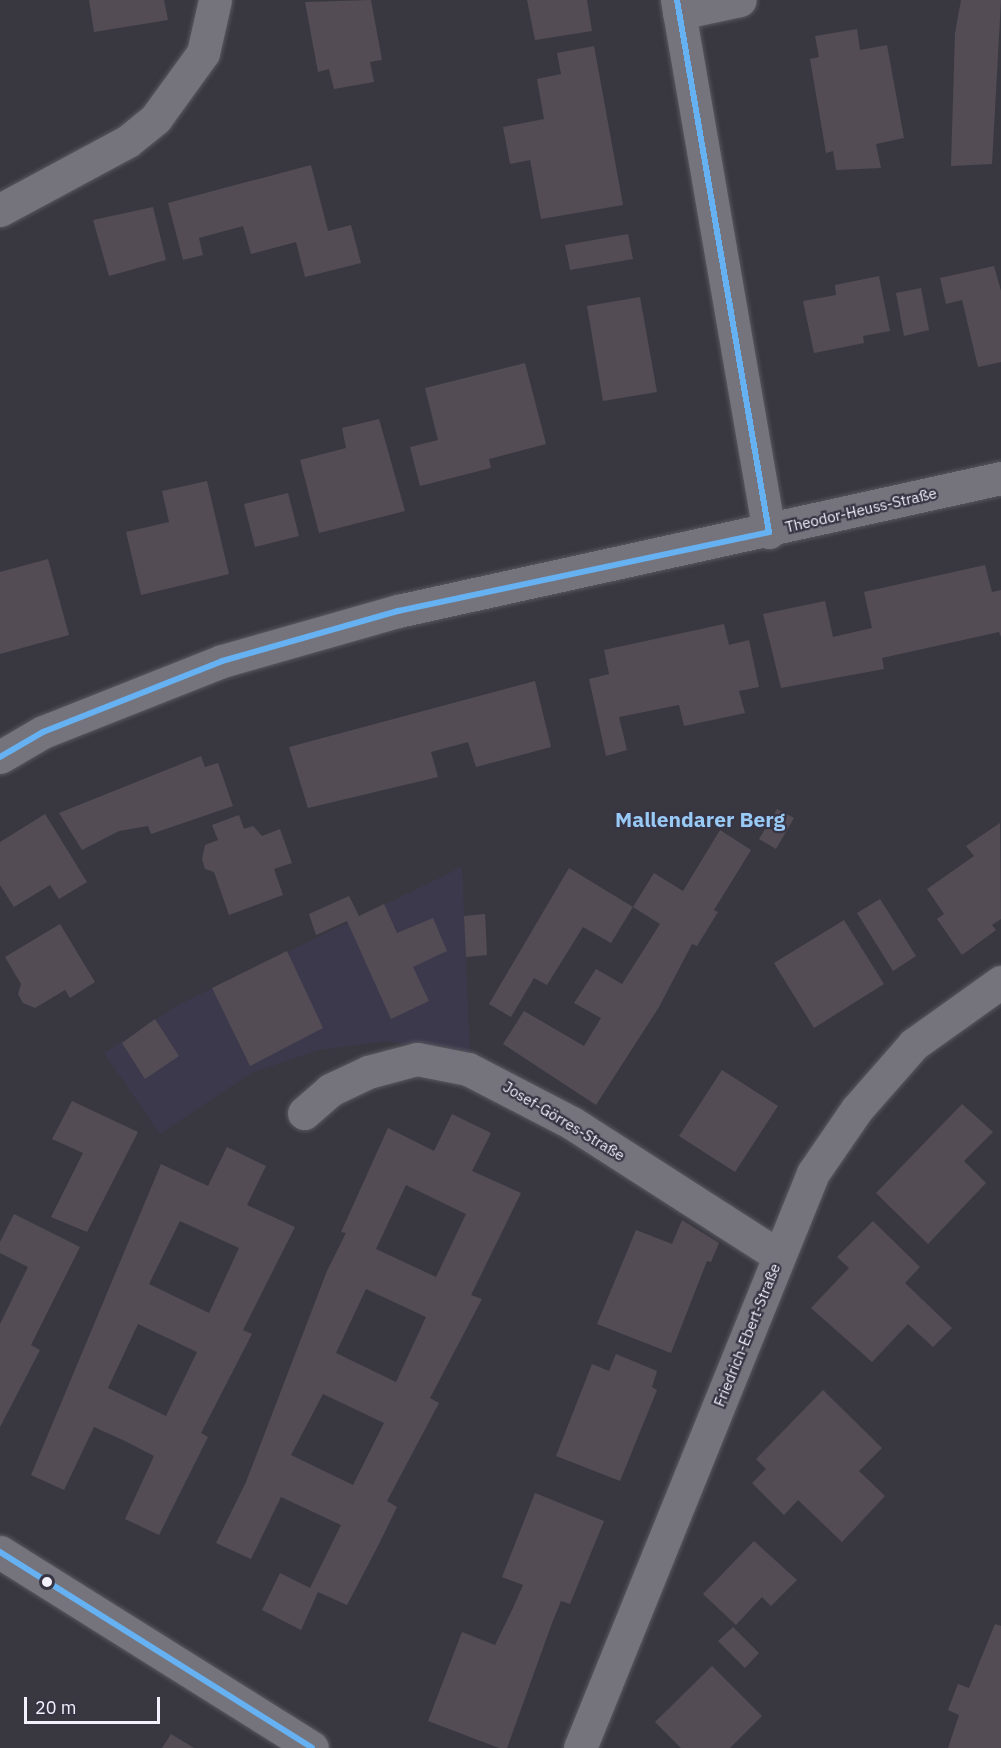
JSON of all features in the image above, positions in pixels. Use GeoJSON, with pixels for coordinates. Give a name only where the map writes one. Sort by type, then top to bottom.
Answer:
{"type":"FeatureCollection","features":[{"type":"Feature","properties":{"kind":"street"},"geometry":{"type":"LineString","coordinates":[[0,210],[128,141],[156,118],[203,53],[216,0]]}},
{"type":"Feature","properties":{"kind":"street"},"geometry":{"type":"LineString","coordinates":[[740,0],[678,6],[770,532]]}},
{"type":"Feature","properties":{"kind":"street","name":"Theodor-Heuss-Straße"},"geometry":{"type":"LineString","coordinates":[[0,757],[43,732],[222,661],[398,611],[770,532],[1001,478]]}},
{"type":"Feature","properties":{"kind":"street","name":"Friedrich-Ebert-Straße"},"geometry":{"type":"LineString","coordinates":[[580,1748],[813,1173],[857,1109],[914,1044],[1001,982]]}},
{"type":"Feature","properties":{"kind":"street","name":"Josef-Görres-Straße"},"geometry":{"type":"LineString","coordinates":[[304,1113],[330,1089],[368,1072],[417,1059],[468,1069],[572,1123],[778,1255]]}},
{"type":"Feature","properties":{"kind":"street"},"geometry":{"type":"LineString","coordinates":[[0,1552],[312,1748]]}},
{"type":"Feature","properties":{"kind":"shaded area"},"geometry":{"type":"Polygon","coordinates":[[[462,867],[470,1054],[385,1041],[318,1050],[251,1073],[160,1134],[104,1053],[180,1004],[462,867]]]}},
{"type":"Feature","properties":{"kind":"building"},"geometry":{"type":"Polygon","coordinates":[[[89,0],[164,0],[168,20],[94,32],[89,0]]]}},
{"type":"Feature","properties":{"kind":"building"},"geometry":{"type":"Polygon","coordinates":[[[371,0],[382,60],[370,62],[374,82],[334,89],[329,69],[318,72],[305,2],[371,0]]]}},
{"type":"Feature","properties":{"kind":"building"},"geometry":{"type":"Polygon","coordinates":[[[527,0],[587,0],[592,31],[535,40],[527,0]]]}},
{"type":"Feature","properties":{"kind":"building"},"geometry":{"type":"Polygon","coordinates":[[[961,0],[1001,0],[992,164],[951,166],[955,33],[961,0]]]}},
{"type":"Feature","properties":{"kind":"building"},"geometry":{"type":"Polygon","coordinates":[[[857,29],[860,50],[887,45],[904,138],[876,144],[881,168],[836,170],[833,151],[826,153],[810,59],[819,57],[815,36],[857,29]]]}},
{"type":"Feature","properties":{"kind":"building"},"geometry":{"type":"Polygon","coordinates":[[[594,46],[623,205],[541,219],[530,160],[510,164],[503,127],[544,119],[537,79],[561,74],[557,53],[594,46]]]}},
{"type":"Feature","properties":{"kind":"building"},"geometry":{"type":"Polygon","coordinates":[[[311,165],[328,231],[351,225],[361,263],[305,277],[296,242],[251,254],[243,226],[199,238],[203,255],[183,260],[168,203],[311,165]]]}},
{"type":"Feature","properties":{"kind":"building"},"geometry":{"type":"Polygon","coordinates":[[[153,207],[166,260],[109,276],[93,220],[153,207]]]}},
{"type":"Feature","properties":{"kind":"building"},"geometry":{"type":"Polygon","coordinates":[[[628,234],[633,259],[570,270],[565,245],[628,234]]]}},
{"type":"Feature","properties":{"kind":"building"},"geometry":{"type":"Polygon","coordinates":[[[994,266],[1001,291],[1001,362],[978,367],[962,300],[946,304],[940,278],[994,266]]]}},
{"type":"Feature","properties":{"kind":"building"},"geometry":{"type":"Polygon","coordinates":[[[879,276],[890,331],[863,336],[864,343],[814,353],[803,301],[836,295],[835,285],[879,276]]]}},
{"type":"Feature","properties":{"kind":"building"},"geometry":{"type":"Polygon","coordinates":[[[921,288],[929,330],[904,336],[896,293],[921,288]]]}},
{"type":"Feature","properties":{"kind":"building"},"geometry":{"type":"Polygon","coordinates":[[[640,297],[657,392],[603,401],[587,306],[640,297]]]}},
{"type":"Feature","properties":{"kind":"building"},"geometry":{"type":"Polygon","coordinates":[[[525,363],[546,444],[489,459],[491,468],[420,486],[410,447],[438,440],[425,388],[525,363]]]}},
{"type":"Feature","properties":{"kind":"building"},"geometry":{"type":"Polygon","coordinates":[[[379,419],[405,511],[319,533],[300,460],[346,448],[342,428],[379,419]]]}},
{"type":"Feature","properties":{"kind":"building"},"geometry":{"type":"Polygon","coordinates":[[[207,481],[229,574],[141,595],[126,532],[169,522],[162,491],[207,481]]]}},
{"type":"Feature","properties":{"kind":"building"},"geometry":{"type":"Polygon","coordinates":[[[288,493],[299,536],[255,547],[244,504],[288,493]]]}},
{"type":"Feature","properties":{"kind":"building"},"geometry":{"type":"Polygon","coordinates":[[[48,559],[69,635],[0,654],[0,572],[48,559]]]}},
{"type":"Feature","properties":{"kind":"building"},"geometry":{"type":"Polygon","coordinates":[[[985,565],[992,592],[1001,590],[1001,637],[999,632],[882,658],[884,669],[781,688],[763,614],[825,601],[833,637],[872,628],[864,592],[985,565]]]}},
{"type":"Feature","properties":{"kind":"building"},"geometry":{"type":"Polygon","coordinates":[[[724,624],[729,645],[749,640],[759,687],[739,691],[745,713],[684,726],[679,705],[619,717],[627,750],[606,756],[589,679],[609,674],[604,650],[724,624]]]}},
{"type":"Feature","properties":{"kind":"building"},"geometry":{"type":"Polygon","coordinates":[[[535,681],[551,747],[476,767],[468,742],[431,752],[438,777],[308,808],[289,747],[535,681]]]}},
{"type":"Feature","properties":{"kind":"building"},"geometry":{"type":"Polygon","coordinates":[[[201,756],[205,767],[218,763],[233,806],[151,834],[148,826],[119,831],[82,850],[59,813],[201,756]]]}},
{"type":"Feature","properties":{"kind":"building"},"geometry":{"type":"Polygon","coordinates":[[[777,809],[794,818],[776,849],[759,839],[777,809]]]}},
{"type":"Feature","properties":{"kind":"building"},"geometry":{"type":"Polygon","coordinates":[[[45,814],[87,882],[59,899],[50,885],[14,907],[0,885],[0,842],[45,814]]]}},
{"type":"Feature","properties":{"kind":"building"},"geometry":{"type":"Polygon","coordinates":[[[239,815],[244,829],[253,826],[262,836],[280,829],[292,863],[274,869],[283,895],[229,915],[214,872],[205,869],[202,859],[205,845],[218,840],[212,825],[239,815]]]}},
{"type":"Feature","properties":{"kind":"building"},"geometry":{"type":"Polygon","coordinates":[[[1000,823],[1001,919],[992,925],[996,930],[962,955],[937,919],[944,914],[927,889],[974,856],[966,846],[1000,823]]]}},
{"type":"Feature","properties":{"kind":"building"},"geometry":{"type":"Polygon","coordinates":[[[720,830],[751,850],[714,910],[718,912],[697,946],[692,944],[659,1007],[596,1105],[503,1044],[524,1011],[584,1046],[601,1018],[574,1003],[596,969],[622,984],[660,924],[633,907],[654,873],[683,891],[720,830]]]}},
{"type":"Feature","properties":{"kind":"building"},"geometry":{"type":"Polygon","coordinates":[[[569,868],[633,907],[611,943],[583,927],[547,985],[534,978],[511,1017],[489,1004],[569,868]]]}},
{"type":"Feature","properties":{"kind":"building"},"geometry":{"type":"Polygon","coordinates":[[[349,896],[359,916],[384,904],[397,933],[433,918],[447,951],[413,967],[429,1001],[391,1019],[347,921],[316,935],[309,914],[349,896]]]}},
{"type":"Feature","properties":{"kind":"building"},"geometry":{"type":"Polygon","coordinates":[[[880,899],[916,956],[893,971],[857,913],[880,899]]]}},
{"type":"Feature","properties":{"kind":"building"},"geometry":{"type":"Polygon","coordinates":[[[485,914],[487,955],[466,957],[464,916],[485,914]]]}},
{"type":"Feature","properties":{"kind":"building"},"geometry":{"type":"Polygon","coordinates":[[[844,920],[884,984],[814,1028],[774,963],[844,920]]]}},
{"type":"Feature","properties":{"kind":"building"},"geometry":{"type":"Polygon","coordinates":[[[60,924],[95,982],[70,998],[65,990],[35,1008],[23,1003],[18,994],[21,984],[5,957],[60,924]]]}},
{"type":"Feature","properties":{"kind":"building"},"geometry":{"type":"Polygon","coordinates":[[[287,951],[323,1028],[250,1066],[212,988],[287,951]]]}},
{"type":"Feature","properties":{"kind":"building"},"geometry":{"type":"Polygon","coordinates":[[[155,1019],[179,1056],[145,1079],[122,1043],[155,1019]]]}},
{"type":"Feature","properties":{"kind":"building"},"geometry":{"type":"Polygon","coordinates":[[[722,1070],[778,1106],[735,1172],[679,1136],[722,1070]]]}},
{"type":"Feature","properties":{"kind":"building"},"geometry":{"type":"Polygon","coordinates":[[[72,1101],[138,1132],[87,1232],[51,1217],[83,1153],[52,1139],[72,1101]]]}},
{"type":"Feature","properties":{"kind":"building"},"geometry":{"type":"Polygon","coordinates":[[[962,1104],[993,1132],[964,1161],[986,1183],[928,1244],[876,1193],[962,1104]]]}},
{"type":"Feature","properties":{"kind":"building"},"geometry":{"type":"Polygon","coordinates":[[[452,1114],[491,1133],[472,1171],[521,1193],[471,1295],[482,1299],[430,1398],[439,1403],[387,1501],[397,1507],[380,1542],[347,1605],[318,1592],[301,1630],[262,1610],[280,1573],[310,1588],[341,1525],[281,1497],[251,1559],[216,1543],[246,1482],[327,1271],[346,1233],[341,1232],[388,1128],[434,1151],[452,1114]],[[406,1185],[376,1249],[436,1277],[466,1214],[406,1185]],[[366,1289],[336,1353],[396,1382],[426,1317],[366,1289]],[[323,1394],[291,1455],[353,1485],[384,1423],[323,1394]]]}},
{"type":"Feature","properties":{"kind":"building"},"geometry":{"type":"Polygon","coordinates":[[[227,1147],[266,1166],[247,1205],[295,1227],[243,1330],[252,1334],[201,1433],[208,1437],[159,1535],[125,1519],[154,1456],[125,1441],[94,1427],[64,1490],[31,1475],[161,1164],[208,1186],[227,1147]],[[180,1221],[149,1284],[209,1313],[239,1248],[180,1221]],[[138,1324],[108,1388],[166,1416],[197,1352],[138,1324]]]}},
{"type":"Feature","properties":{"kind":"building"},"geometry":{"type":"Polygon","coordinates":[[[14,1214],[80,1247],[31,1345],[40,1350],[0,1427],[0,1324],[28,1267],[0,1253],[0,1242],[14,1214]]]}},
{"type":"Feature","properties":{"kind":"building"},"geometry":{"type":"Polygon","coordinates":[[[682,1220],[719,1243],[711,1262],[707,1261],[671,1353],[597,1324],[636,1230],[672,1244],[682,1220]]]}},
{"type":"Feature","properties":{"kind":"building"},"geometry":{"type":"Polygon","coordinates":[[[873,1221],[920,1267],[905,1283],[952,1328],[933,1347],[908,1324],[872,1362],[811,1308],[849,1268],[837,1257],[873,1221]]]}},
{"type":"Feature","properties":{"kind":"building"},"geometry":{"type":"Polygon","coordinates":[[[616,1354],[657,1371],[652,1387],[657,1390],[620,1481],[556,1456],[592,1364],[609,1371],[616,1354]]]}},
{"type":"Feature","properties":{"kind":"building"},"geometry":{"type":"Polygon","coordinates":[[[823,1390],[882,1448],[859,1471],[885,1496],[842,1542],[798,1500],[784,1515],[752,1483],[766,1469],[756,1459],[823,1390]]]}},
{"type":"Feature","properties":{"kind":"building"},"geometry":{"type":"Polygon","coordinates":[[[535,1493],[604,1521],[570,1604],[561,1601],[507,1748],[499,1748],[428,1721],[462,1632],[495,1645],[513,1608],[523,1585],[502,1577],[535,1493]]]}},
{"type":"Feature","properties":{"kind":"building"},"geometry":{"type":"Polygon","coordinates":[[[754,1541],[797,1580],[771,1606],[762,1597],[736,1625],[703,1594],[754,1541]]]}},
{"type":"Feature","properties":{"kind":"building"},"geometry":{"type":"Polygon","coordinates":[[[995,1624],[1001,1626],[1001,1748],[948,1748],[959,1715],[948,1710],[958,1684],[969,1688],[995,1624]]]}},
{"type":"Feature","properties":{"kind":"building"},"geometry":{"type":"Polygon","coordinates":[[[733,1627],[759,1653],[745,1668],[718,1641],[733,1627]]]}},
{"type":"Feature","properties":{"kind":"building"},"geometry":{"type":"Polygon","coordinates":[[[712,1666],[762,1716],[730,1748],[681,1748],[655,1722],[712,1666]]]}},
{"type":"Feature","properties":{"kind":"building"},"geometry":{"type":"Polygon","coordinates":[[[171,1734],[194,1748],[162,1748],[171,1734]]]}},
{"type":"Feature","properties":{"kind":"transit line"},"geometry":{"type":"LineString","coordinates":[[677,0],[769,532]]}},
{"type":"Feature","properties":{"kind":"transit line"},"geometry":{"type":"LineString","coordinates":[[0,757],[43,732],[222,661],[398,611],[769,532]]}},
{"type":"Feature","properties":{"kind":"transit line"},"geometry":{"type":"LineString","coordinates":[[0,1552],[312,1748]]}},
{"type":"Feature","properties":{"kind":"district","name":"Mallendarer Berg"},"geometry":{"type":"Point","coordinates":[700,819]}}]}
